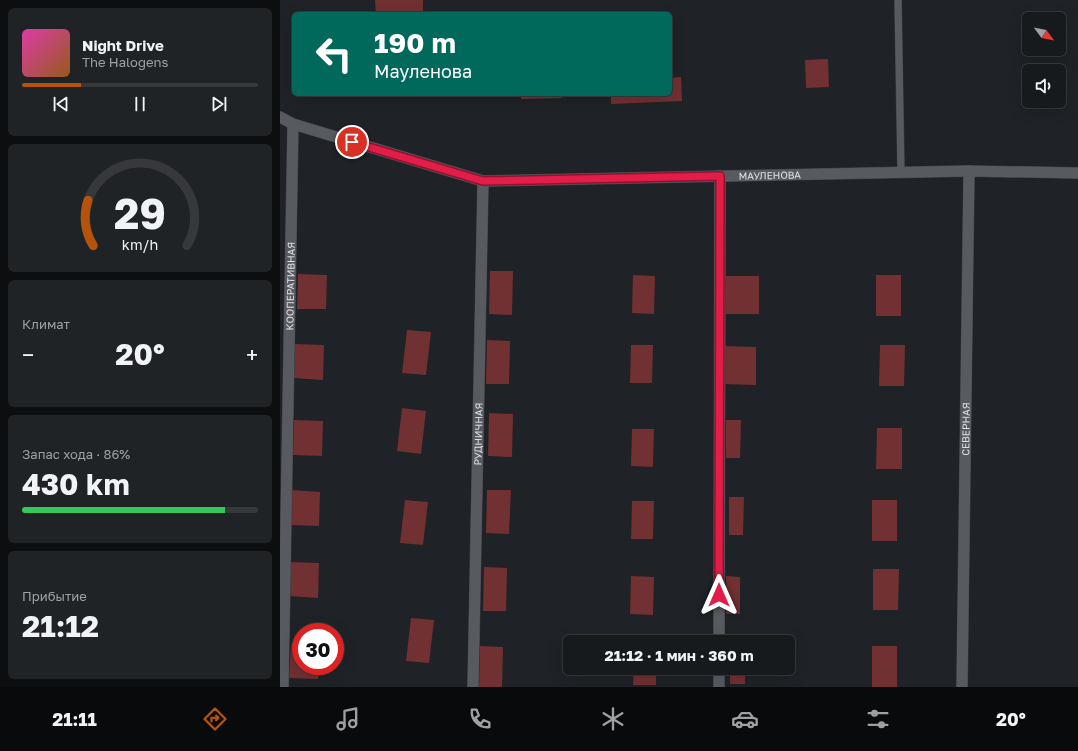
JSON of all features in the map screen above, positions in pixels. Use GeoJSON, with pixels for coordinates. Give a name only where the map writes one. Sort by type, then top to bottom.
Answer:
{"type":"FeatureCollection","features":[{"type":"Feature","properties":{"kind":"street","name":"МАУЛЕНОВА"},"geometry":{"type":"LineString","coordinates":[[280,117],[293,124],[483,181],[968,171],[1078,173]]}},
{"type":"Feature","properties":{"kind":"street","name":"КООПЕРАТИВНАЯ"},"geometry":{"type":"LineString","coordinates":[[283,687],[293,124]]}},
{"type":"Feature","properties":{"kind":"street","name":"СЕВЕРНАЯ"},"geometry":{"type":"LineString","coordinates":[[962,687],[968,171]]}},
{"type":"Feature","properties":{"kind":"street"},"geometry":{"type":"LineString","coordinates":[[719,635],[720,176]]}},
{"type":"Feature","properties":{"kind":"street","name":"РУДНИЧНАЯ"},"geometry":{"type":"LineString","coordinates":[[473,687],[483,181]]}},
{"type":"Feature","properties":{"kind":"street"},"geometry":{"type":"LineString","coordinates":[[719,675],[719,687]]}},
{"type":"Feature","properties":{"kind":"lane"},"geometry":{"type":"LineString","coordinates":[[898,0],[901,172]]}},
{"type":"Feature","properties":{"kind":"building"},"geometry":{"type":"Polygon","coordinates":[[[375,0],[423,0],[423,12],[376,12],[375,0]]]}},
{"type":"Feature","properties":{"kind":"building"},"geometry":{"type":"Polygon","coordinates":[[[828,59],[829,87],[806,88],[805,60],[828,59]]]}},
{"type":"Feature","properties":{"kind":"building"},"geometry":{"type":"Polygon","coordinates":[[[681,77],[682,101],[611,104],[611,96],[672,96],[672,78],[681,77]]]}},
{"type":"Feature","properties":{"kind":"building"},"geometry":{"type":"Polygon","coordinates":[[[521,96],[562,96],[562,98],[521,99],[521,96]]]}},
{"type":"Feature","properties":{"kind":"building"},"geometry":{"type":"Polygon","coordinates":[[[490,271],[513,271],[512,315],[489,314],[490,271]]]}},
{"type":"Feature","properties":{"kind":"building"},"geometry":{"type":"Polygon","coordinates":[[[298,274],[327,275],[326,309],[297,309],[298,274]]]}},
{"type":"Feature","properties":{"kind":"building"},"geometry":{"type":"Polygon","coordinates":[[[633,275],[655,276],[654,314],[632,313],[633,275]]]}},
{"type":"Feature","properties":{"kind":"building"},"geometry":{"type":"Polygon","coordinates":[[[876,275],[901,275],[901,316],[876,316],[876,275]]]}},
{"type":"Feature","properties":{"kind":"building"},"geometry":{"type":"Polygon","coordinates":[[[726,276],[759,276],[759,314],[725,314],[726,276]]]}},
{"type":"Feature","properties":{"kind":"building"},"geometry":{"type":"Polygon","coordinates":[[[407,330],[431,332],[426,375],[402,373],[407,330]]]}},
{"type":"Feature","properties":{"kind":"building"},"geometry":{"type":"Polygon","coordinates":[[[487,340],[510,341],[509,384],[486,384],[487,340]]]}},
{"type":"Feature","properties":{"kind":"building"},"geometry":{"type":"Polygon","coordinates":[[[295,344],[324,345],[323,380],[294,378],[295,344]]]}},
{"type":"Feature","properties":{"kind":"building"},"geometry":{"type":"Polygon","coordinates":[[[631,345],[653,345],[652,383],[630,383],[631,345]]]}},
{"type":"Feature","properties":{"kind":"building"},"geometry":{"type":"Polygon","coordinates":[[[880,345],[905,345],[904,386],[879,386],[880,345]]]}},
{"type":"Feature","properties":{"kind":"building"},"geometry":{"type":"Polygon","coordinates":[[[722,346],[756,347],[756,385],[722,384],[722,346]]]}},
{"type":"Feature","properties":{"kind":"building"},"geometry":{"type":"Polygon","coordinates":[[[402,408],[426,411],[421,454],[397,451],[402,408]]]}},
{"type":"Feature","properties":{"kind":"building"},"geometry":{"type":"Polygon","coordinates":[[[489,413],[513,414],[512,457],[488,456],[489,413]]]}},
{"type":"Feature","properties":{"kind":"building"},"geometry":{"type":"Polygon","coordinates":[[[294,420],[323,421],[322,456],[293,455],[294,420]]]}},
{"type":"Feature","properties":{"kind":"building"},"geometry":{"type":"Polygon","coordinates":[[[726,420],[741,420],[740,458],[726,458],[726,420]]]}},
{"type":"Feature","properties":{"kind":"building"},"geometry":{"type":"Polygon","coordinates":[[[877,428],[902,428],[902,469],[876,469],[877,428]]]}},
{"type":"Feature","properties":{"kind":"building"},"geometry":{"type":"Polygon","coordinates":[[[632,429],[654,429],[653,467],[631,466],[632,429]]]}},
{"type":"Feature","properties":{"kind":"building"},"geometry":{"type":"Polygon","coordinates":[[[291,490],[320,492],[319,526],[290,525],[291,490]]]}},
{"type":"Feature","properties":{"kind":"building"},"geometry":{"type":"Polygon","coordinates":[[[487,490],[511,490],[509,534],[486,533],[487,490]]]}},
{"type":"Feature","properties":{"kind":"building"},"geometry":{"type":"Polygon","coordinates":[[[729,497],[744,497],[743,535],[729,535],[729,497]]]}},
{"type":"Feature","properties":{"kind":"building"},"geometry":{"type":"Polygon","coordinates":[[[405,500],[428,502],[423,545],[400,543],[405,500]]]}},
{"type":"Feature","properties":{"kind":"building"},"geometry":{"type":"Polygon","coordinates":[[[872,500],[897,500],[897,541],[872,541],[872,500]]]}},
{"type":"Feature","properties":{"kind":"building"},"geometry":{"type":"Polygon","coordinates":[[[632,501],[654,501],[653,539],[631,539],[632,501]]]}},
{"type":"Feature","properties":{"kind":"building"},"geometry":{"type":"Polygon","coordinates":[[[290,562],[319,563],[318,598],[289,596],[290,562]]]}},
{"type":"Feature","properties":{"kind":"building"},"geometry":{"type":"Polygon","coordinates":[[[484,567],[507,568],[506,611],[483,611],[484,567]]]}},
{"type":"Feature","properties":{"kind":"building"},"geometry":{"type":"Polygon","coordinates":[[[873,569],[899,569],[898,610],[873,610],[873,569]]]}},
{"type":"Feature","properties":{"kind":"building"},"geometry":{"type":"Polygon","coordinates":[[[631,576],[654,577],[653,615],[630,614],[631,576]]]}},
{"type":"Feature","properties":{"kind":"building"},"geometry":{"type":"Polygon","coordinates":[[[726,576],[740,577],[740,614],[726,614],[726,576]]]}},
{"type":"Feature","properties":{"kind":"building"},"geometry":{"type":"Polygon","coordinates":[[[411,618],[434,620],[429,663],[406,661],[411,618]]]}},
{"type":"Feature","properties":{"kind":"building"},"geometry":{"type":"Polygon","coordinates":[[[292,644],[292,675],[318,675],[318,679],[289,678],[292,644]]]}},
{"type":"Feature","properties":{"kind":"building"},"geometry":{"type":"Polygon","coordinates":[[[480,646],[503,647],[502,687],[479,687],[480,646]]]}},
{"type":"Feature","properties":{"kind":"building"},"geometry":{"type":"Polygon","coordinates":[[[872,646],[897,646],[897,687],[872,687],[872,646]]]}},
{"type":"Feature","properties":{"kind":"building"},"geometry":{"type":"Polygon","coordinates":[[[634,675],[656,675],[656,685],[633,685],[634,675]]]}},
{"type":"Feature","properties":{"kind":"building"},"geometry":{"type":"Polygon","coordinates":[[[730,675],[745,675],[745,684],[730,684],[730,675]]]}},
{"type":"Feature","properties":{"kind":"route"},"geometry":{"type":"LineString","coordinates":[[352,142],[483,181],[720,176],[719,595]]}}]}
